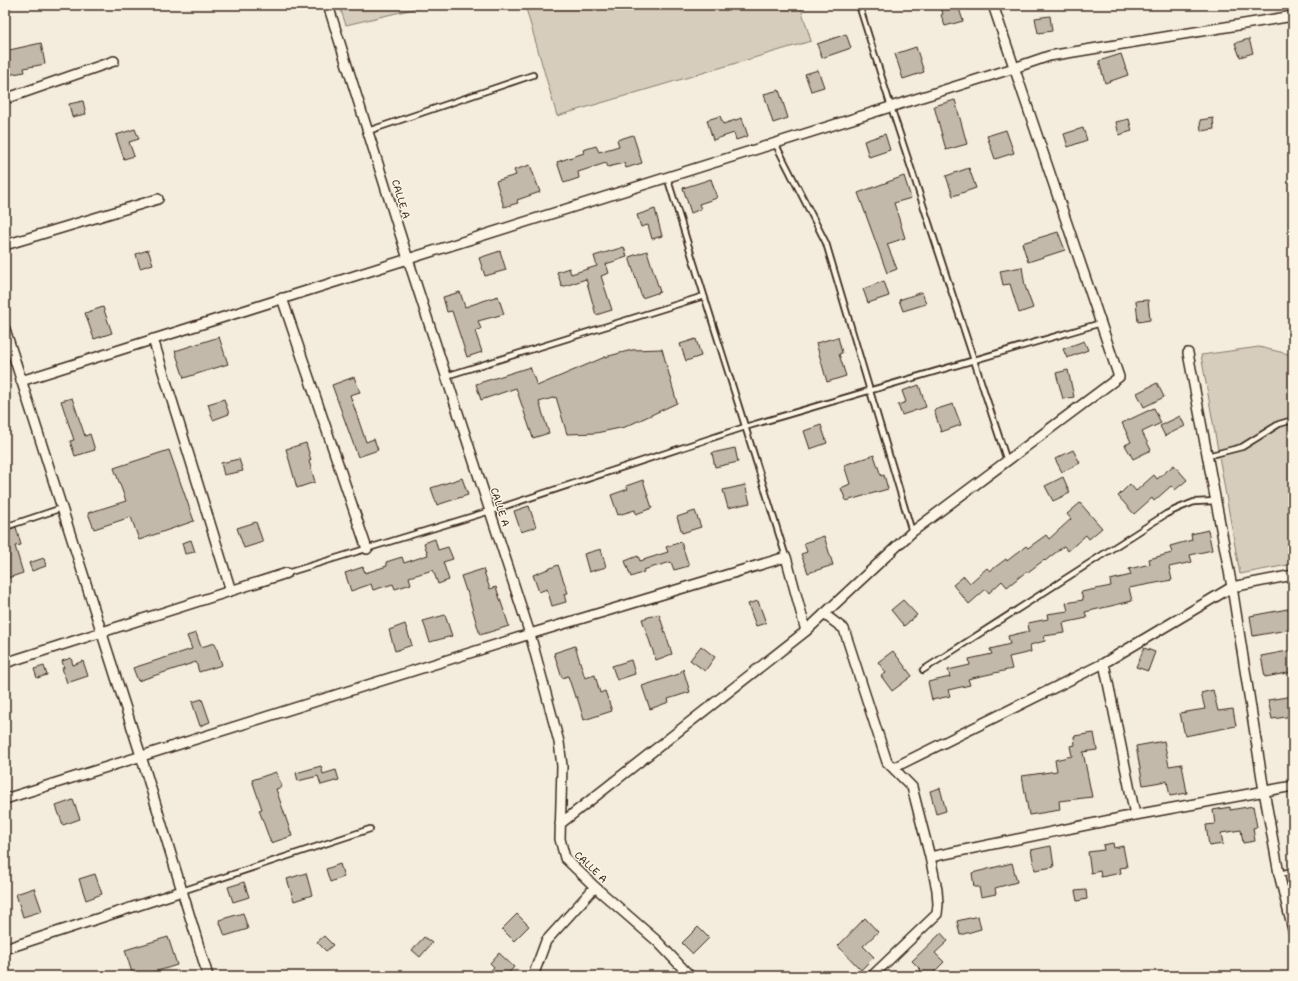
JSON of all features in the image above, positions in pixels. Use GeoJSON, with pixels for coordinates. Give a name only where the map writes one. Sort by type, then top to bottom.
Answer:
{"type":"FeatureCollection","features":[{"type":"Feature","properties":{"kind":"street","name":"CALLE A"},"geometry":{"type":"LineString","coordinates":[[328,5],[408,259],[530,634],[559,742],[562,766],[560,839],[565,858],[595,887],[657,941],[690,976]]}},
{"type":"Feature","properties":{"kind":"street"},"geometry":{"type":"LineString","coordinates":[[560,824],[806,631],[912,532],[1120,377],[993,5]]}},
{"type":"Feature","properties":{"kind":"street"},"geometry":{"type":"LineString","coordinates":[[22,381],[1049,56],[1293,16]]}},
{"type":"Feature","properties":{"kind":"street"},"geometry":{"type":"LineString","coordinates":[[5,99],[114,61]]}},
{"type":"Feature","properties":{"kind":"street"},"geometry":{"type":"LineString","coordinates":[[5,245],[158,199]]}},
{"type":"Feature","properties":{"kind":"street"},"geometry":{"type":"LineString","coordinates":[[282,298],[366,549]]}},
{"type":"Feature","properties":{"kind":"street"},"geometry":{"type":"LineString","coordinates":[[5,329],[141,756],[208,976]]}},
{"type":"Feature","properties":{"kind":"street"},"geometry":{"type":"LineString","coordinates":[[154,339],[231,591]]}},
{"type":"Feature","properties":{"kind":"street"},"geometry":{"type":"LineString","coordinates":[[1188,353],[1232,587],[1264,791],[1280,874],[1293,930]]}},
{"type":"Feature","properties":{"kind":"street"},"geometry":{"type":"LineString","coordinates":[[5,799],[530,634],[786,557],[806,631]]}},
{"type":"Feature","properties":{"kind":"street"},"geometry":{"type":"LineString","coordinates":[[5,663],[287,573]]}},
{"type":"Feature","properties":{"kind":"street"},"geometry":{"type":"LineString","coordinates":[[893,768],[1104,663],[1232,587],[1293,575]]}},
{"type":"Feature","properties":{"kind":"street"},"geometry":{"type":"LineString","coordinates":[[824,614],[844,629],[887,762],[912,787],[937,890],[937,914],[872,976]]}},
{"type":"Feature","properties":{"kind":"street"},"geometry":{"type":"LineString","coordinates":[[1104,663],[1134,815]]}},
{"type":"Feature","properties":{"kind":"street"},"geometry":{"type":"LineString","coordinates":[[930,857],[1134,815],[1293,786]]}},
{"type":"Feature","properties":{"kind":"street"},"geometry":{"type":"LineString","coordinates":[[533,976],[546,940],[595,887]]}},
{"type":"Feature","properties":{"kind":"street"},"geometry":{"type":"LineString","coordinates":[[5,949],[182,890]]}},
{"type":"Feature","properties":{"kind":"lane"},"geometry":{"type":"LineString","coordinates":[[859,5],[1007,461]]}},
{"type":"Feature","properties":{"kind":"lane"},"geometry":{"type":"LineString","coordinates":[[368,131],[533,74]]}},
{"type":"Feature","properties":{"kind":"lane"},"geometry":{"type":"LineString","coordinates":[[776,143],[826,243],[912,532]]}},
{"type":"Feature","properties":{"kind":"lane"},"geometry":{"type":"LineString","coordinates":[[667,177],[786,557]]}},
{"type":"Feature","properties":{"kind":"lane"},"geometry":{"type":"LineString","coordinates":[[446,376],[704,296]]}},
{"type":"Feature","properties":{"kind":"lane"},"geometry":{"type":"LineString","coordinates":[[287,573],[490,510],[745,427],[1101,323]]}},
{"type":"Feature","properties":{"kind":"lane"},"geometry":{"type":"LineString","coordinates":[[1207,456],[1242,448],[1279,424],[1293,420]]}},
{"type":"Feature","properties":{"kind":"lane"},"geometry":{"type":"LineString","coordinates":[[923,670],[1166,514],[1194,502],[1216,501]]}},
{"type":"Feature","properties":{"kind":"lane"},"geometry":{"type":"LineString","coordinates":[[5,527],[62,508]]}},
{"type":"Feature","properties":{"kind":"lane"},"geometry":{"type":"LineString","coordinates":[[182,890],[370,829]]}},
{"type":"Feature","properties":{"kind":"lane"},"geometry":{"type":"LineString","coordinates":[[1280,874],[1293,871]]}},
{"type":"Feature","properties":{"kind":"shaded area"},"geometry":{"type":"Polygon","coordinates":[[[339,5],[430,5],[346,25],[339,5]]]}},
{"type":"Feature","properties":{"kind":"shaded area"},"geometry":{"type":"Polygon","coordinates":[[[525,5],[800,5],[811,41],[557,116],[525,5]]]}},
{"type":"Feature","properties":{"kind":"shaded area"},"geometry":{"type":"Polygon","coordinates":[[[1259,347],[1293,355],[1293,564],[1240,574],[1201,355],[1259,347]]]}},
{"type":"Feature","properties":{"kind":"building"},"geometry":{"type":"Polygon","coordinates":[[[940,5],[958,5],[963,21],[945,26],[941,15],[943,14],[940,5]]]}},
{"type":"Feature","properties":{"kind":"building"},"geometry":{"type":"Polygon","coordinates":[[[1050,16],[1052,31],[1038,33],[1035,18],[1050,16]]]}},
{"type":"Feature","properties":{"kind":"building"},"geometry":{"type":"Polygon","coordinates":[[[846,34],[851,48],[822,58],[817,44],[846,34]]]}},
{"type":"Feature","properties":{"kind":"building"},"geometry":{"type":"Polygon","coordinates":[[[1249,39],[1253,53],[1240,57],[1235,43],[1249,39]]]}},
{"type":"Feature","properties":{"kind":"building"},"geometry":{"type":"Polygon","coordinates":[[[41,43],[45,64],[24,68],[25,72],[7,75],[5,51],[41,43]]]}},
{"type":"Feature","properties":{"kind":"building"},"geometry":{"type":"Polygon","coordinates":[[[916,47],[924,72],[903,79],[895,54],[916,47]]]}},
{"type":"Feature","properties":{"kind":"building"},"geometry":{"type":"Polygon","coordinates":[[[1121,54],[1128,75],[1105,83],[1099,61],[1121,54]]]}},
{"type":"Feature","properties":{"kind":"building"},"geometry":{"type":"Polygon","coordinates":[[[818,70],[824,87],[811,91],[805,74],[818,70]]]}},
{"type":"Feature","properties":{"kind":"building"},"geometry":{"type":"Polygon","coordinates":[[[779,90],[788,118],[773,123],[764,94],[779,90]]]}},
{"type":"Feature","properties":{"kind":"building"},"geometry":{"type":"Polygon","coordinates":[[[955,100],[967,144],[946,150],[934,106],[955,100]]]}},
{"type":"Feature","properties":{"kind":"building"},"geometry":{"type":"Polygon","coordinates":[[[83,101],[86,114],[72,117],[69,104],[83,101]]]}},
{"type":"Feature","properties":{"kind":"building"},"geometry":{"type":"Polygon","coordinates":[[[720,116],[723,124],[742,118],[748,136],[736,140],[734,133],[713,140],[707,120],[720,116]]]}},
{"type":"Feature","properties":{"kind":"building"},"geometry":{"type":"Polygon","coordinates":[[[1213,118],[1214,129],[1201,131],[1200,120],[1213,118]]]}},
{"type":"Feature","properties":{"kind":"building"},"geometry":{"type":"Polygon","coordinates":[[[1129,119],[1132,131],[1119,135],[1116,122],[1129,119]]]}},
{"type":"Feature","properties":{"kind":"building"},"geometry":{"type":"Polygon","coordinates":[[[1083,128],[1087,140],[1068,147],[1064,134],[1083,128]]]}},
{"type":"Feature","properties":{"kind":"building"},"geometry":{"type":"Polygon","coordinates":[[[135,129],[139,139],[129,142],[134,156],[124,159],[116,135],[135,129]]]}},
{"type":"Feature","properties":{"kind":"building"},"geometry":{"type":"Polygon","coordinates":[[[1006,130],[1014,153],[995,159],[987,136],[1006,130]]]}},
{"type":"Feature","properties":{"kind":"building"},"geometry":{"type":"Polygon","coordinates":[[[885,134],[890,150],[869,157],[864,141],[885,134]]]}},
{"type":"Feature","properties":{"kind":"building"},"geometry":{"type":"Polygon","coordinates":[[[633,135],[642,163],[626,168],[624,163],[608,167],[606,163],[578,172],[579,178],[564,183],[557,162],[584,153],[583,150],[596,146],[599,152],[619,146],[617,140],[633,135]]]}},
{"type":"Feature","properties":{"kind":"building"},"geometry":{"type":"Polygon","coordinates":[[[530,165],[540,192],[517,200],[518,203],[504,207],[496,181],[516,175],[514,170],[530,165]]]}},
{"type":"Feature","properties":{"kind":"building"},"geometry":{"type":"Polygon","coordinates":[[[969,168],[976,188],[953,196],[946,176],[969,168]]]}},
{"type":"Feature","properties":{"kind":"building"},"geometry":{"type":"Polygon","coordinates":[[[904,176],[911,198],[894,203],[905,238],[887,244],[897,269],[887,273],[858,193],[904,176]]]}},
{"type":"Feature","properties":{"kind":"building"},"geometry":{"type":"Polygon","coordinates":[[[711,179],[717,198],[699,204],[701,209],[691,213],[683,188],[711,179]]]}},
{"type":"Feature","properties":{"kind":"building"},"geometry":{"type":"Polygon","coordinates":[[[655,209],[662,236],[652,239],[648,225],[641,227],[637,215],[655,209]]]}},
{"type":"Feature","properties":{"kind":"building"},"geometry":{"type":"Polygon","coordinates":[[[1058,232],[1065,250],[1028,262],[1022,243],[1058,232]]]}},
{"type":"Feature","properties":{"kind":"building"},"geometry":{"type":"Polygon","coordinates":[[[624,247],[627,257],[606,264],[609,273],[601,276],[612,310],[596,315],[586,279],[562,287],[557,272],[569,268],[571,274],[597,266],[594,256],[624,247]]]}},
{"type":"Feature","properties":{"kind":"building"},"geometry":{"type":"Polygon","coordinates":[[[148,250],[153,264],[140,268],[136,254],[148,250]]]}},
{"type":"Feature","properties":{"kind":"building"},"geometry":{"type":"Polygon","coordinates":[[[500,251],[506,270],[485,276],[479,258],[500,251]]]}},
{"type":"Feature","properties":{"kind":"building"},"geometry":{"type":"Polygon","coordinates":[[[647,251],[660,292],[642,298],[629,257],[647,251]]]}},
{"type":"Feature","properties":{"kind":"building"},"geometry":{"type":"Polygon","coordinates":[[[1022,267],[1025,286],[1033,308],[1019,313],[1010,284],[1003,285],[1000,271],[1022,267]]]}},
{"type":"Feature","properties":{"kind":"building"},"geometry":{"type":"Polygon","coordinates":[[[884,281],[889,296],[868,303],[863,289],[884,281]]]}},
{"type":"Feature","properties":{"kind":"building"},"geometry":{"type":"Polygon","coordinates":[[[460,292],[465,307],[498,296],[504,314],[478,321],[481,329],[475,331],[482,352],[467,357],[452,311],[447,312],[443,297],[460,292]]]}},
{"type":"Feature","properties":{"kind":"building"},"geometry":{"type":"Polygon","coordinates":[[[922,292],[926,304],[903,311],[899,300],[922,292]]]}},
{"type":"Feature","properties":{"kind":"building"},"geometry":{"type":"Polygon","coordinates":[[[1148,300],[1150,320],[1138,322],[1136,301],[1148,300]]]}},
{"type":"Feature","properties":{"kind":"building"},"geometry":{"type":"Polygon","coordinates":[[[103,307],[112,333],[94,339],[85,313],[103,307]]]}},
{"type":"Feature","properties":{"kind":"building"},"geometry":{"type":"Polygon","coordinates":[[[219,337],[228,364],[184,378],[175,351],[219,337]]]}},
{"type":"Feature","properties":{"kind":"building"},"geometry":{"type":"Polygon","coordinates":[[[838,337],[842,353],[839,354],[846,376],[827,382],[816,343],[838,337]]]}},
{"type":"Feature","properties":{"kind":"building"},"geometry":{"type":"Polygon","coordinates":[[[696,339],[701,356],[686,361],[680,344],[696,339]]]}},
{"type":"Feature","properties":{"kind":"building"},"geometry":{"type":"Polygon","coordinates":[[[1084,341],[1088,350],[1067,358],[1063,349],[1084,341]]]}},
{"type":"Feature","properties":{"kind":"building"},"geometry":{"type":"Polygon","coordinates":[[[662,349],[677,403],[625,427],[596,433],[567,434],[556,397],[539,402],[549,433],[533,438],[516,388],[481,400],[476,384],[530,367],[537,386],[605,357],[632,350],[662,349]]]}},
{"type":"Feature","properties":{"kind":"building"},"geometry":{"type":"Polygon","coordinates":[[[1068,370],[1074,397],[1063,399],[1056,373],[1068,370]]]}},
{"type":"Feature","properties":{"kind":"building"},"geometry":{"type":"Polygon","coordinates":[[[354,377],[360,392],[350,395],[366,442],[374,439],[378,450],[358,457],[332,385],[354,377]]]}},
{"type":"Feature","properties":{"kind":"building"},"geometry":{"type":"Polygon","coordinates":[[[1157,383],[1164,397],[1144,407],[1137,393],[1157,383]]]}},
{"type":"Feature","properties":{"kind":"building"},"geometry":{"type":"Polygon","coordinates":[[[919,385],[926,407],[902,415],[898,405],[906,402],[902,391],[919,385]]]}},
{"type":"Feature","properties":{"kind":"building"},"geometry":{"type":"Polygon","coordinates":[[[72,398],[85,436],[90,434],[95,450],[75,456],[70,441],[74,440],[61,401],[72,398]]]}},
{"type":"Feature","properties":{"kind":"building"},"geometry":{"type":"Polygon","coordinates":[[[224,399],[229,414],[213,420],[208,404],[224,399]]]}},
{"type":"Feature","properties":{"kind":"building"},"geometry":{"type":"Polygon","coordinates":[[[953,404],[961,425],[941,432],[934,410],[953,404]]]}},
{"type":"Feature","properties":{"kind":"building"},"geometry":{"type":"Polygon","coordinates":[[[1154,408],[1161,423],[1142,432],[1151,450],[1133,459],[1125,445],[1131,442],[1122,423],[1154,408]]]}},
{"type":"Feature","properties":{"kind":"building"},"geometry":{"type":"Polygon","coordinates":[[[1180,416],[1185,426],[1165,436],[1160,426],[1180,416]]]}},
{"type":"Feature","properties":{"kind":"building"},"geometry":{"type":"Polygon","coordinates":[[[821,425],[827,443],[810,449],[804,431],[821,425]]]}},
{"type":"Feature","properties":{"kind":"building"},"geometry":{"type":"Polygon","coordinates":[[[306,443],[315,482],[297,488],[286,449],[306,443]]]}},
{"type":"Feature","properties":{"kind":"building"},"geometry":{"type":"Polygon","coordinates":[[[735,448],[738,462],[715,467],[712,453],[735,448]]]}},
{"type":"Feature","properties":{"kind":"building"},"geometry":{"type":"Polygon","coordinates":[[[169,450],[194,521],[139,540],[131,517],[94,529],[88,513],[126,501],[114,468],[169,450]]]}},
{"type":"Feature","properties":{"kind":"building"},"geometry":{"type":"Polygon","coordinates":[[[1073,450],[1080,463],[1062,472],[1055,459],[1073,450]]]}},
{"type":"Feature","properties":{"kind":"building"},"geometry":{"type":"Polygon","coordinates":[[[874,455],[881,476],[884,475],[888,489],[846,501],[841,488],[850,484],[844,465],[874,455]]]}},
{"type":"Feature","properties":{"kind":"building"},"geometry":{"type":"Polygon","coordinates":[[[239,459],[243,471],[224,475],[221,463],[239,459]]]}},
{"type":"Feature","properties":{"kind":"building"},"geometry":{"type":"Polygon","coordinates":[[[1174,465],[1187,480],[1175,490],[1171,486],[1154,501],[1152,498],[1134,514],[1118,496],[1130,484],[1136,491],[1154,475],[1157,479],[1174,465]]]}},
{"type":"Feature","properties":{"kind":"building"},"geometry":{"type":"Polygon","coordinates":[[[1063,477],[1070,493],[1053,501],[1045,486],[1063,477]]]}},
{"type":"Feature","properties":{"kind":"building"},"geometry":{"type":"Polygon","coordinates":[[[462,478],[468,495],[437,505],[431,488],[462,478]]]}},
{"type":"Feature","properties":{"kind":"building"},"geometry":{"type":"Polygon","coordinates":[[[643,480],[652,508],[636,514],[635,510],[618,515],[611,495],[628,489],[626,486],[643,480]]]}},
{"type":"Feature","properties":{"kind":"building"},"geometry":{"type":"Polygon","coordinates":[[[745,485],[750,503],[728,508],[723,490],[745,485]]]}},
{"type":"Feature","properties":{"kind":"building"},"geometry":{"type":"Polygon","coordinates":[[[1080,503],[1102,528],[1089,539],[1086,535],[1068,551],[1064,546],[1045,561],[1044,560],[1028,572],[1027,571],[1007,587],[1002,581],[989,593],[986,589],[969,604],[953,585],[964,576],[970,583],[987,568],[990,571],[1006,559],[1007,561],[1026,546],[1028,548],[1046,535],[1049,539],[1071,519],[1067,514],[1080,503]]]}},
{"type":"Feature","properties":{"kind":"building"},"geometry":{"type":"Polygon","coordinates":[[[529,506],[536,527],[521,532],[514,511],[529,506]]]}},
{"type":"Feature","properties":{"kind":"building"},"geometry":{"type":"Polygon","coordinates":[[[695,511],[701,527],[682,533],[677,517],[695,511]]]}},
{"type":"Feature","properties":{"kind":"building"},"geometry":{"type":"Polygon","coordinates":[[[256,522],[263,542],[244,548],[237,528],[256,522]]]}},
{"type":"Feature","properties":{"kind":"building"},"geometry":{"type":"Polygon","coordinates":[[[16,527],[21,545],[15,546],[23,573],[8,578],[5,567],[5,531],[16,527]]]}},
{"type":"Feature","properties":{"kind":"building"},"geometry":{"type":"Polygon","coordinates":[[[1208,530],[1212,550],[1190,555],[1192,562],[1169,567],[1172,580],[1129,588],[1132,601],[1085,612],[1087,618],[1063,623],[1065,633],[1044,636],[1045,641],[1030,645],[1031,652],[1009,657],[1012,669],[968,679],[970,685],[948,690],[950,696],[932,700],[928,682],[950,677],[948,670],[970,665],[969,659],[992,654],[990,649],[1010,644],[1008,636],[1029,631],[1028,623],[1048,619],[1047,614],[1068,611],[1066,603],[1083,600],[1081,592],[1111,586],[1110,580],[1131,575],[1129,569],[1150,564],[1149,559],[1172,553],[1170,546],[1192,540],[1191,534],[1208,530]]]}},
{"type":"Feature","properties":{"kind":"building"},"geometry":{"type":"Polygon","coordinates":[[[824,536],[833,565],[808,573],[801,554],[807,552],[804,543],[824,536]]]}},
{"type":"Feature","properties":{"kind":"building"},"geometry":{"type":"Polygon","coordinates":[[[435,539],[438,550],[448,547],[453,559],[443,562],[449,580],[438,584],[433,570],[409,577],[411,584],[395,589],[393,584],[373,590],[371,584],[351,591],[345,573],[363,567],[365,573],[387,566],[386,562],[402,557],[404,563],[428,555],[424,543],[435,539]]]}},
{"type":"Feature","properties":{"kind":"building"},"geometry":{"type":"Polygon","coordinates":[[[191,540],[195,552],[185,554],[182,543],[191,540]]]}},
{"type":"Feature","properties":{"kind":"building"},"geometry":{"type":"Polygon","coordinates":[[[681,542],[689,566],[674,570],[671,562],[643,570],[644,572],[631,577],[625,561],[638,556],[640,561],[668,552],[666,547],[681,542]]]}},
{"type":"Feature","properties":{"kind":"building"},"geometry":{"type":"Polygon","coordinates":[[[601,549],[606,567],[589,572],[584,554],[601,549]]]}},
{"type":"Feature","properties":{"kind":"building"},"geometry":{"type":"Polygon","coordinates":[[[44,558],[46,566],[32,571],[29,563],[44,558]]]}},
{"type":"Feature","properties":{"kind":"building"},"geometry":{"type":"Polygon","coordinates":[[[558,565],[568,593],[564,594],[566,602],[552,606],[547,589],[539,592],[533,575],[558,565]]]}},
{"type":"Feature","properties":{"kind":"building"},"geometry":{"type":"Polygon","coordinates":[[[483,569],[490,589],[496,587],[509,626],[480,635],[461,576],[483,569]]]}},
{"type":"Feature","properties":{"kind":"building"},"geometry":{"type":"Polygon","coordinates":[[[903,600],[917,615],[904,626],[891,610],[903,600]]]}},
{"type":"Feature","properties":{"kind":"building"},"geometry":{"type":"Polygon","coordinates":[[[758,601],[766,623],[756,626],[748,604],[758,601]]]}},
{"type":"Feature","properties":{"kind":"building"},"geometry":{"type":"Polygon","coordinates":[[[1293,608],[1293,629],[1253,636],[1250,616],[1293,608]]]}},
{"type":"Feature","properties":{"kind":"building"},"geometry":{"type":"Polygon","coordinates":[[[659,614],[672,654],[656,660],[642,619],[659,614]]]}},
{"type":"Feature","properties":{"kind":"building"},"geometry":{"type":"Polygon","coordinates":[[[445,615],[452,636],[430,642],[423,621],[445,615]]]}},
{"type":"Feature","properties":{"kind":"building"},"geometry":{"type":"Polygon","coordinates":[[[405,624],[412,645],[395,651],[389,630],[405,624]]]}},
{"type":"Feature","properties":{"kind":"building"},"geometry":{"type":"Polygon","coordinates":[[[196,633],[201,647],[215,643],[222,665],[199,672],[196,662],[138,681],[133,668],[192,649],[187,636],[196,633]]]}},
{"type":"Feature","properties":{"kind":"building"},"geometry":{"type":"Polygon","coordinates":[[[575,646],[585,678],[595,675],[600,693],[605,691],[612,711],[584,720],[577,697],[575,697],[568,676],[562,678],[554,653],[575,646]]]}},
{"type":"Feature","properties":{"kind":"building"},"geometry":{"type":"Polygon","coordinates":[[[701,646],[715,657],[705,671],[690,660],[701,646]]]}},
{"type":"Feature","properties":{"kind":"building"},"geometry":{"type":"Polygon","coordinates":[[[1144,648],[1155,652],[1148,671],[1136,667],[1144,648]]]}},
{"type":"Feature","properties":{"kind":"building"},"geometry":{"type":"Polygon","coordinates":[[[1293,650],[1293,672],[1265,677],[1261,656],[1293,650]]]}},
{"type":"Feature","properties":{"kind":"building"},"geometry":{"type":"Polygon","coordinates":[[[893,651],[912,676],[892,691],[881,676],[886,673],[878,662],[893,651]]]}},
{"type":"Feature","properties":{"kind":"building"},"geometry":{"type":"Polygon","coordinates":[[[71,658],[73,665],[83,661],[88,676],[67,683],[62,668],[64,668],[62,661],[71,658]]]}},
{"type":"Feature","properties":{"kind":"building"},"geometry":{"type":"Polygon","coordinates":[[[631,660],[635,674],[617,680],[612,666],[631,660]]]}},
{"type":"Feature","properties":{"kind":"building"},"geometry":{"type":"Polygon","coordinates":[[[44,666],[47,675],[37,678],[34,669],[44,666]]]}},
{"type":"Feature","properties":{"kind":"building"},"geometry":{"type":"Polygon","coordinates":[[[683,669],[690,692],[668,699],[669,702],[650,709],[642,686],[679,674],[683,669]]]}},
{"type":"Feature","properties":{"kind":"building"},"geometry":{"type":"Polygon","coordinates":[[[1213,690],[1218,711],[1233,709],[1236,726],[1185,736],[1180,713],[1205,709],[1201,693],[1213,690]]]}},
{"type":"Feature","properties":{"kind":"building"},"geometry":{"type":"Polygon","coordinates":[[[1293,696],[1293,716],[1272,719],[1268,700],[1293,696]]]}},
{"type":"Feature","properties":{"kind":"building"},"geometry":{"type":"Polygon","coordinates":[[[202,699],[210,722],[200,726],[192,702],[202,699]]]}},
{"type":"Feature","properties":{"kind":"building"},"geometry":{"type":"Polygon","coordinates":[[[1094,733],[1097,750],[1083,752],[1092,797],[1059,801],[1060,810],[1029,815],[1022,776],[1057,771],[1055,760],[1072,756],[1070,746],[1075,745],[1074,736],[1094,733]]]}},
{"type":"Feature","properties":{"kind":"building"},"geometry":{"type":"Polygon","coordinates":[[[1164,741],[1169,766],[1182,764],[1187,793],[1170,796],[1167,781],[1143,785],[1136,746],[1164,741]]]}},
{"type":"Feature","properties":{"kind":"building"},"geometry":{"type":"Polygon","coordinates":[[[321,766],[323,774],[336,770],[339,780],[321,785],[318,776],[298,781],[296,773],[321,766]]]}},
{"type":"Feature","properties":{"kind":"building"},"geometry":{"type":"Polygon","coordinates":[[[276,772],[282,787],[276,789],[292,836],[271,843],[259,810],[262,809],[252,780],[276,772]]]}},
{"type":"Feature","properties":{"kind":"building"},"geometry":{"type":"Polygon","coordinates":[[[940,788],[946,811],[936,814],[930,791],[940,788]]]}},
{"type":"Feature","properties":{"kind":"building"},"geometry":{"type":"Polygon","coordinates":[[[73,800],[80,819],[63,825],[56,806],[73,800]]]}},
{"type":"Feature","properties":{"kind":"building"},"geometry":{"type":"Polygon","coordinates":[[[1253,806],[1257,827],[1253,828],[1255,841],[1243,843],[1241,830],[1221,833],[1223,844],[1209,846],[1206,825],[1215,824],[1213,810],[1230,807],[1230,810],[1253,806]]]}},
{"type":"Feature","properties":{"kind":"building"},"geometry":{"type":"Polygon","coordinates":[[[1113,843],[1114,848],[1123,846],[1127,867],[1120,868],[1121,873],[1101,877],[1100,871],[1091,873],[1088,852],[1104,850],[1103,845],[1113,843]]]}},
{"type":"Feature","properties":{"kind":"building"},"geometry":{"type":"Polygon","coordinates":[[[1051,846],[1054,867],[1035,870],[1031,850],[1051,846]]]}},
{"type":"Feature","properties":{"kind":"building"},"geometry":{"type":"Polygon","coordinates":[[[1012,863],[1017,882],[995,888],[996,894],[981,897],[979,887],[974,887],[972,873],[1012,863]]]}},
{"type":"Feature","properties":{"kind":"building"},"geometry":{"type":"Polygon","coordinates":[[[340,864],[344,877],[330,882],[326,869],[340,864]]]}},
{"type":"Feature","properties":{"kind":"building"},"geometry":{"type":"Polygon","coordinates":[[[306,873],[312,895],[294,901],[287,879],[306,873]]]}},
{"type":"Feature","properties":{"kind":"building"},"geometry":{"type":"Polygon","coordinates":[[[95,874],[102,894],[86,900],[79,879],[95,874]]]}},
{"type":"Feature","properties":{"kind":"building"},"geometry":{"type":"Polygon","coordinates":[[[244,882],[249,897],[233,902],[228,887],[244,882]]]}},
{"type":"Feature","properties":{"kind":"building"},"geometry":{"type":"Polygon","coordinates":[[[34,888],[42,911],[23,917],[16,894],[34,888]]]}},
{"type":"Feature","properties":{"kind":"building"},"geometry":{"type":"Polygon","coordinates":[[[1086,890],[1087,899],[1077,901],[1075,891],[1086,890]]]}},
{"type":"Feature","properties":{"kind":"building"},"geometry":{"type":"Polygon","coordinates":[[[243,913],[248,929],[225,936],[219,920],[243,913]]]}},
{"type":"Feature","properties":{"kind":"building"},"geometry":{"type":"Polygon","coordinates":[[[517,914],[529,926],[514,941],[502,929],[517,914]]]}},
{"type":"Feature","properties":{"kind":"building"},"geometry":{"type":"Polygon","coordinates":[[[978,916],[981,929],[960,935],[957,921],[978,916]]]}},
{"type":"Feature","properties":{"kind":"building"},"geometry":{"type":"Polygon","coordinates":[[[865,918],[878,932],[863,946],[874,957],[861,970],[838,946],[865,918]]]}},
{"type":"Feature","properties":{"kind":"building"},"geometry":{"type":"Polygon","coordinates":[[[698,927],[709,938],[693,954],[682,943],[698,927]]]}},
{"type":"Feature","properties":{"kind":"building"},"geometry":{"type":"Polygon","coordinates":[[[941,933],[948,941],[935,953],[944,962],[930,976],[914,976],[921,970],[912,961],[941,933]]]}},
{"type":"Feature","properties":{"kind":"building"},"geometry":{"type":"Polygon","coordinates":[[[324,936],[333,945],[326,951],[317,942],[324,936]]]}},
{"type":"Feature","properties":{"kind":"building"},"geometry":{"type":"Polygon","coordinates":[[[168,937],[177,965],[142,976],[133,976],[125,950],[168,937]]]}},
{"type":"Feature","properties":{"kind":"building"},"geometry":{"type":"Polygon","coordinates":[[[424,937],[432,943],[420,957],[412,950],[424,937]]]}},
{"type":"Feature","properties":{"kind":"building"},"geometry":{"type":"Polygon","coordinates":[[[499,953],[514,967],[506,976],[486,976],[494,967],[490,963],[499,953]]]}}]}
